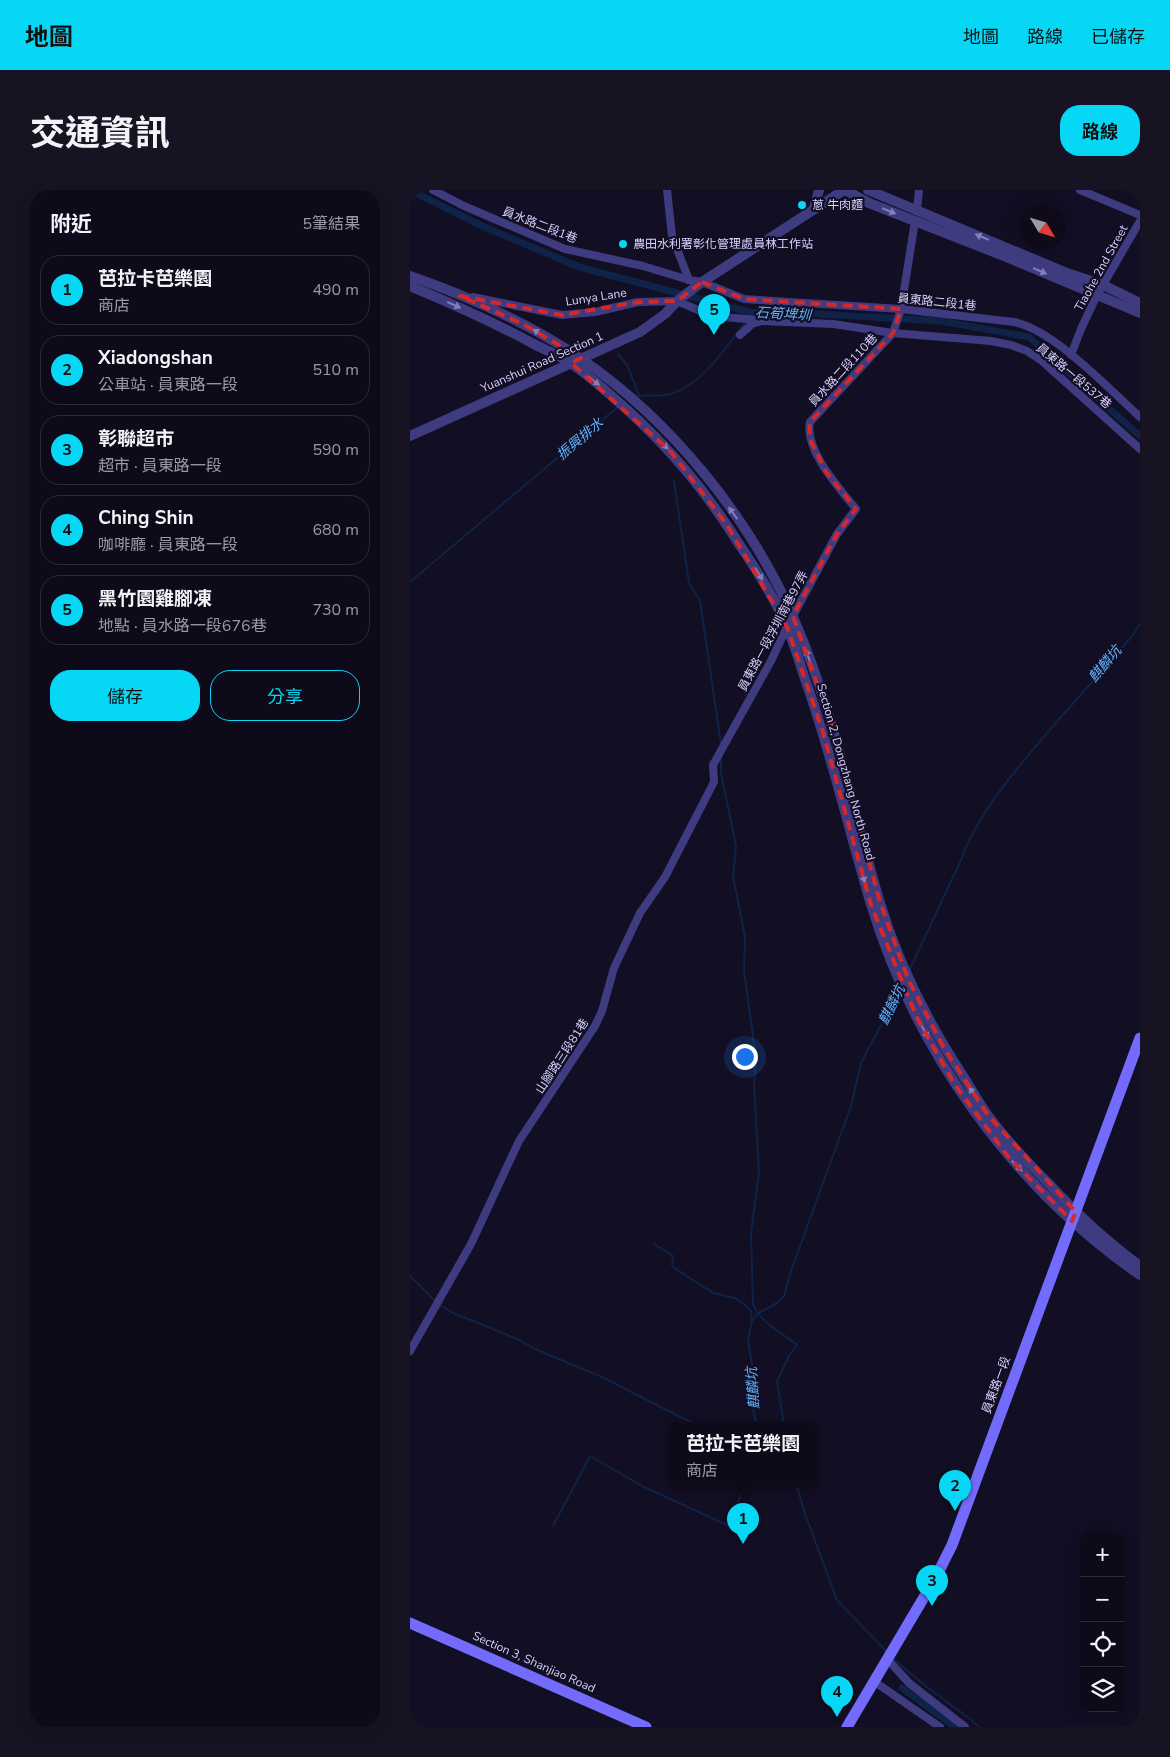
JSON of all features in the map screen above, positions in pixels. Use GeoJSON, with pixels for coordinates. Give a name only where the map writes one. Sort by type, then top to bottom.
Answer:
{"type":"FeatureCollection","features":[{"type":"Feature","properties":{"kind":"main road","name":"員東路一段"},"geometry":{"type":"LineString","coordinates":[[847,1727],[936,1577],[952,1545],[1140,1038]]}},
{"type":"Feature","properties":{"kind":"main road","name":"Section 3, Shanjiao Road"},"geometry":{"type":"LineString","coordinates":[[410,1623],[646,1727]]}},
{"type":"Feature","properties":{"kind":"street","name":"員水路二段1巷"},"geometry":{"type":"LineString","coordinates":[[433,190],[464,206],[565,249],[643,266],[702,282]]}},
{"type":"Feature","properties":{"kind":"street"},"geometry":{"type":"LineString","coordinates":[[667,190],[672,236],[689,280]]}},
{"type":"Feature","properties":{"kind":"street"},"geometry":{"type":"LineString","coordinates":[[814,208],[819,190]]}},
{"type":"Feature","properties":{"kind":"street"},"geometry":{"type":"LineString","coordinates":[[845,190],[869,203],[1140,313]]}},
{"type":"Feature","properties":{"kind":"street","name":"Yuanshui Road Section 1"},"geometry":{"type":"LineString","coordinates":[[410,436],[640,332],[665,314],[677,301],[702,282],[814,208],[845,190]]}},
{"type":"Feature","properties":{"kind":"street"},"geometry":{"type":"LineString","coordinates":[[868,190],[886,194],[917,210],[1067,273],[1103,285],[1140,303]]}},
{"type":"Feature","properties":{"kind":"street"},"geometry":{"type":"LineString","coordinates":[[917,210],[919,190]]}},
{"type":"Feature","properties":{"kind":"street"},"geometry":{"type":"LineString","coordinates":[[1080,190],[1140,215]]}},
{"type":"Feature","properties":{"kind":"street"},"geometry":{"type":"LineString","coordinates":[[893,334],[900,309],[915,221]]}},
{"type":"Feature","properties":{"kind":"street","name":"Tiaohe 2nd Street"},"geometry":{"type":"LineString","coordinates":[[1071,355],[1097,295],[1140,221]]}},
{"type":"Feature","properties":{"kind":"street"},"geometry":{"type":"LineString","coordinates":[[411,282],[460,296],[490,308],[523,324],[581,358]]}},
{"type":"Feature","properties":{"kind":"street"},"geometry":{"type":"LineString","coordinates":[[411,282],[506,328],[571,363]]}},
{"type":"Feature","properties":{"kind":"street","name":"員東路二段1巷"},"geometry":{"type":"LineString","coordinates":[[702,282],[744,299],[900,309],[1026,325],[1039,331],[1071,355],[1140,417]]}},
{"type":"Feature","properties":{"kind":"street","name":"Lunya Lane"},"geometry":{"type":"LineString","coordinates":[[460,296],[488,299],[562,315],[594,312],[638,302],[677,301]]}},
{"type":"Feature","properties":{"kind":"street","name":"員東路一段537巷"},"geometry":{"type":"LineString","coordinates":[[677,301],[712,316],[762,321],[833,324],[893,334],[991,341],[1011,345],[1027,351],[1042,361],[1140,449]]}},
{"type":"Feature","properties":{"kind":"street"},"geometry":{"type":"LineString","coordinates":[[740,335],[752,324],[762,321]]}},
{"type":"Feature","properties":{"kind":"street","name":"員水路二段110巷"},"geometry":{"type":"LineString","coordinates":[[856,509],[826,472],[810,437],[810,422],[893,334]]}},
{"type":"Feature","properties":{"kind":"street","name":"Section 2, Dongzhang North Road"},"geometry":{"type":"LineString","coordinates":[[581,358],[625,392],[674,440],[702,472],[737,518],[768,567],[793,616],[832,726],[880,902],[904,980]]}},
{"type":"Feature","properties":{"kind":"street","name":"Section 2, Dongzhang North Road"},"geometry":{"type":"LineString","coordinates":[[571,363],[628,410],[671,452],[696,480],[758,573],[787,627],[822,728],[871,905],[936,1054],[981,1120],[1010,1158],[1120,1261],[1140,1275]]}},
{"type":"Feature","properties":{"kind":"street","name":"員東路一段浮圳南巷97弄"},"geometry":{"type":"LineString","coordinates":[[714,765],[837,534],[856,509]]}},
{"type":"Feature","properties":{"kind":"street","name":"山腳路三段81巷"},"geometry":{"type":"LineString","coordinates":[[410,1351],[471,1244],[519,1141],[596,1026],[614,968],[640,912],[665,877],[714,782],[714,765]]}},
{"type":"Feature","properties":{"kind":"street","name":"Section 2, Dongzhang North Road"},"geometry":{"type":"LineString","coordinates":[[1074,1216],[1140,1266]]}},
{"type":"Feature","properties":{"kind":"street"},"geometry":{"type":"LineString","coordinates":[[888,1660],[909,1683],[965,1727]]}},
{"type":"Feature","properties":{"kind":"street"},"geometry":{"type":"LineString","coordinates":[[874,1682],[940,1727]]}},
{"type":"Feature","properties":{"kind":"highlighted area"},"geometry":{"type":"Polygon","coordinates":[[[702,282],[744,299],[901,309],[893,333],[810,422],[809,437],[826,472],[856,509],[837,534],[793,616],[832,726],[880,902],[908,979],[944,1048],[988,1115],[1076,1212],[1072,1221],[1010,1159],[955,1085],[917,1018],[871,905],[822,729],[787,627],[727,525],[671,452],[571,363],[581,358],[523,324],[460,296],[562,315],[638,302],[677,301],[702,282]]]}},
{"type":"Feature","properties":{"kind":"waterway","name":"石筍埤圳"},"geometry":{"type":"LineString","coordinates":[[410,190],[480,225],[579,267],[753,313],[763,311],[941,321],[1029,337],[1140,436]]}},
{"type":"Feature","properties":{"kind":"waterway","name":"振興排水"},"geometry":{"type":"LineString","coordinates":[[749,317],[753,313]]}},
{"type":"Feature","properties":{"kind":"waterway","name":"振興排水"},"geometry":{"type":"LineString","coordinates":[[634,396],[665,395],[689,385],[711,366],[746,321]]}},
{"type":"Feature","properties":{"kind":"waterway"},"geometry":{"type":"LineString","coordinates":[[618,354],[627,365],[639,395]]}},
{"type":"Feature","properties":{"kind":"waterway","name":"振興排水"},"geometry":{"type":"LineString","coordinates":[[410,582],[619,406]]}},
{"type":"Feature","properties":{"kind":"waterway"},"geometry":{"type":"LineString","coordinates":[[674,481],[689,583],[700,601],[721,744]]}},
{"type":"Feature","properties":{"kind":"waterway","name":"麒麟坑"},"geometry":{"type":"LineString","coordinates":[[909,971],[968,842],[989,806],[1028,755],[1133,635],[1140,624]]}},
{"type":"Feature","properties":{"kind":"waterway"},"geometry":{"type":"LineString","coordinates":[[721,756],[721,773],[736,846],[733,876],[745,937],[744,971],[756,1058],[754,1084],[759,1172],[751,1233],[753,1304],[766,1322],[797,1345],[790,1354],[777,1381],[784,1422]]}},
{"type":"Feature","properties":{"kind":"waterway","name":"麒麟坑"},"geometry":{"type":"LineString","coordinates":[[756,1422],[751,1401],[755,1383],[748,1340],[752,1321],[757,1314],[777,1303],[784,1296],[791,1271],[851,1106],[861,1063],[899,991]]}},
{"type":"Feature","properties":{"kind":"waterway"},"geometry":{"type":"LineString","coordinates":[[654,1244],[673,1256],[673,1267],[713,1293],[735,1298],[745,1305],[751,1311],[752,1321]]}},
{"type":"Feature","properties":{"kind":"waterway","name":"麒麟坑"},"geometry":{"type":"LineString","coordinates":[[410,1276],[436,1302]]}},
{"type":"Feature","properties":{"kind":"waterway","name":"麒麟坑"},"geometry":{"type":"LineString","coordinates":[[440,1305],[453,1313],[602,1377],[690,1422]]}},
{"type":"Feature","properties":{"kind":"waterway"},"geometry":{"type":"LineString","coordinates":[[553,1526],[590,1456],[644,1487],[729,1526],[744,1487]]}},
{"type":"Feature","properties":{"kind":"waterway"},"geometry":{"type":"LineString","coordinates":[[797,1487],[805,1514],[837,1600],[887,1652]]}},
{"type":"Feature","properties":{"kind":"waterway"},"geometry":{"type":"LineString","coordinates":[[892,1657],[913,1676],[980,1727]]}},
{"type":"Feature","properties":{"kind":"waterway"},"geometry":{"type":"LineString","coordinates":[[902,1688],[955,1727]]}},
{"type":"Feature","properties":{"kind":"place","name":"蔥 牛肉麵"},"geometry":{"type":"Point","coordinates":[802,205]}},
{"type":"Feature","properties":{"kind":"place","name":"農田水利署彰化管理處員林工作站"},"geometry":{"type":"Point","coordinates":[623,244]}},
{"type":"Feature","properties":{"kind":"place","name":"黑竹園雞腳凍"},"geometry":{"type":"Point","coordinates":[714,335]}},
{"type":"Feature","properties":{"kind":"place","name":"Xiadongshan"},"geometry":{"type":"Point","coordinates":[955,1511]}},
{"type":"Feature","properties":{"kind":"place","name":"芭拉卡芭樂園"},"geometry":{"type":"Point","coordinates":[743,1544]}},
{"type":"Feature","properties":{"kind":"place","name":"彰聯超市"},"geometry":{"type":"Point","coordinates":[932,1606]}},
{"type":"Feature","properties":{"kind":"place","name":"Ching Shin"},"geometry":{"type":"Point","coordinates":[837,1717]}}]}
